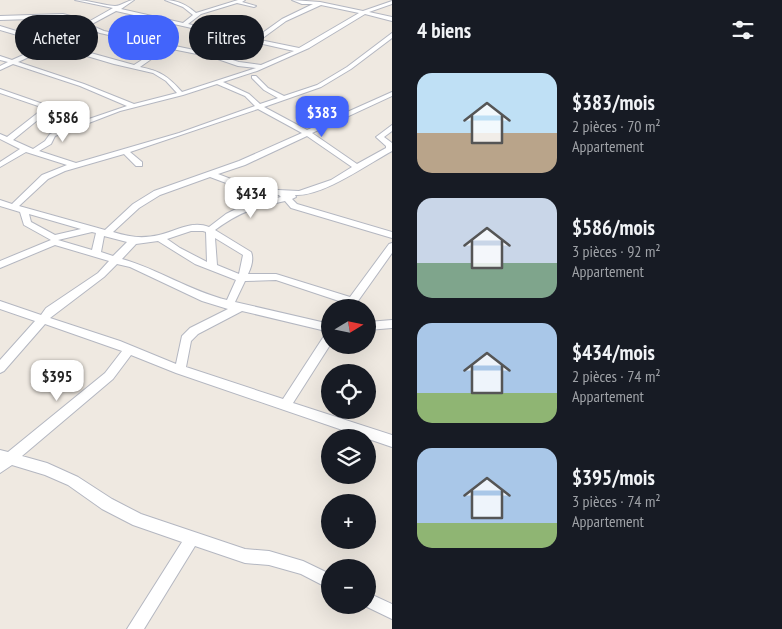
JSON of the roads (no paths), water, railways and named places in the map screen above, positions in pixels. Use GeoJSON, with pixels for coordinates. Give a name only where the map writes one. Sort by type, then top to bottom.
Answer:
{"type":"FeatureCollection","features":[{"type":"Feature","properties":{"kind":"street"},"geometry":{"type":"LineString","coordinates":[[77,0],[189,25]]}},
{"type":"Feature","properties":{"kind":"street"},"geometry":{"type":"LineString","coordinates":[[98,21],[131,0]]}},
{"type":"Feature","properties":{"kind":"street"},"geometry":{"type":"LineString","coordinates":[[171,0],[185,6],[196,15],[243,0]]}},
{"type":"Feature","properties":{"kind":"street"},"geometry":{"type":"LineString","coordinates":[[294,0],[302,3],[320,3],[392,19]]}},
{"type":"Feature","properties":{"kind":"street"},"geometry":{"type":"LineString","coordinates":[[264,34],[284,20],[326,0]]}},
{"type":"Feature","properties":{"kind":"street"},"geometry":{"type":"LineString","coordinates":[[237,2],[254,6]]}},
{"type":"Feature","properties":{"kind":"street"},"geometry":{"type":"LineString","coordinates":[[35,151],[48,142],[52,136],[85,122],[134,106],[181,94],[244,73],[256,73],[365,12],[392,2]]}},
{"type":"Feature","properties":{"kind":"street"},"geometry":{"type":"LineString","coordinates":[[0,18],[15,18]]}},
{"type":"Feature","properties":{"kind":"street"},"geometry":{"type":"LineString","coordinates":[[183,24],[189,20]]}},
{"type":"Feature","properties":{"kind":"street"},"geometry":{"type":"LineString","coordinates":[[0,28],[15,33]]}},
{"type":"Feature","properties":{"kind":"street"},"geometry":{"type":"LineString","coordinates":[[13,207],[48,175],[73,165],[94,161],[260,108],[318,86],[336,76],[392,35]]}},
{"type":"Feature","properties":{"kind":"street"},"geometry":{"type":"LineString","coordinates":[[264,42],[299,50]]}},
{"type":"Feature","properties":{"kind":"street"},"geometry":{"type":"LineString","coordinates":[[179,49],[238,64],[256,73],[266,89],[284,100]]}},
{"type":"Feature","properties":{"kind":"street"},"geometry":{"type":"LineString","coordinates":[[0,58],[82,85],[134,106]]}},
{"type":"Feature","properties":{"kind":"street"},"geometry":{"type":"LineString","coordinates":[[98,58],[116,63],[137,66],[162,76],[181,94]]}},
{"type":"Feature","properties":{"kind":"street"},"geometry":{"type":"LineString","coordinates":[[0,68],[17,60]]}},
{"type":"Feature","properties":{"kind":"street"},"geometry":{"type":"LineString","coordinates":[[137,66],[146,60]]}},
{"type":"Feature","properties":{"kind":"street"},"geometry":{"type":"LineString","coordinates":[[246,95],[253,89],[256,73]]}},
{"type":"Feature","properties":{"kind":"street"},"geometry":{"type":"LineString","coordinates":[[217,82],[246,95],[260,108],[307,133],[357,167]]}},
{"type":"Feature","properties":{"kind":"street"},"geometry":{"type":"LineString","coordinates":[[0,91],[85,122]]}},
{"type":"Feature","properties":{"kind":"street"},"geometry":{"type":"LineString","coordinates":[[0,265],[54,240],[100,231],[157,193],[249,160],[375,104],[392,94]]}},
{"type":"Feature","properties":{"kind":"street"},"geometry":{"type":"LineString","coordinates":[[8,140],[49,108]]}},
{"type":"Feature","properties":{"kind":"street"},"geometry":{"type":"LineString","coordinates":[[210,230],[245,208],[288,199],[299,193],[325,187],[390,149],[390,146],[380,137],[392,127]]}},
{"type":"Feature","properties":{"kind":"street"},"geometry":{"type":"LineString","coordinates":[[0,136],[25,149],[73,165]]}},
{"type":"Feature","properties":{"kind":"street"},"geometry":{"type":"LineString","coordinates":[[8,140],[11,148],[10,157]]}},
{"type":"Feature","properties":{"kind":"street"},"geometry":{"type":"LineString","coordinates":[[0,165],[25,149]]}},
{"type":"Feature","properties":{"kind":"street"},"geometry":{"type":"LineString","coordinates":[[125,151],[139,164]]}},
{"type":"Feature","properties":{"kind":"street"},"geometry":{"type":"LineString","coordinates":[[48,175],[48,169],[56,158]]}},
{"type":"Feature","properties":{"kind":"street"},"geometry":{"type":"LineString","coordinates":[[210,174],[256,191],[299,193]]}},
{"type":"Feature","properties":{"kind":"street"},"geometry":{"type":"LineString","coordinates":[[281,192],[298,208],[392,235]]}},
{"type":"Feature","properties":{"kind":"street"},"geometry":{"type":"LineString","coordinates":[[0,203],[100,231],[130,244],[200,227],[210,230],[248,254],[235,306],[194,331],[186,339],[180,370]]}},
{"type":"Feature","properties":{"kind":"street"},"geometry":{"type":"LineString","coordinates":[[24,209],[27,223],[54,240],[133,265],[205,298],[321,326]]}},
{"type":"Feature","properties":{"kind":"street"},"geometry":{"type":"LineString","coordinates":[[210,230],[212,267]]}},
{"type":"Feature","properties":{"kind":"street"},"geometry":{"type":"LineString","coordinates":[[96,254],[100,231]]}},
{"type":"Feature","properties":{"kind":"street"},"geometry":{"type":"LineString","coordinates":[[160,238],[192,259],[241,278],[276,277],[335,299]]}},
{"type":"Feature","properties":{"kind":"street"},"geometry":{"type":"LineString","coordinates":[[0,368],[43,319],[61,302],[100,275],[130,244]]}},
{"type":"Feature","properties":{"kind":"street"},"geometry":{"type":"LineString","coordinates":[[130,244],[133,265]]}},
{"type":"Feature","properties":{"kind":"street"},"geometry":{"type":"LineString","coordinates":[[353,299],[392,246]]}},
{"type":"Feature","properties":{"kind":"street"},"geometry":{"type":"LineString","coordinates":[[0,305],[129,349],[180,370],[392,441]]}},
{"type":"Feature","properties":{"kind":"street"},"geometry":{"type":"LineString","coordinates":[[376,325],[392,324]]}},
{"type":"Feature","properties":{"kind":"street"},"geometry":{"type":"LineString","coordinates":[[2,461],[109,376],[129,349]]}},
{"type":"Feature","properties":{"kind":"street"},"geometry":{"type":"LineString","coordinates":[[285,406],[321,350]]}},
{"type":"Feature","properties":{"kind":"street"},"geometry":{"type":"LineString","coordinates":[[2,461],[47,469],[74,481],[107,504],[138,520],[245,556],[270,558],[295,566],[321,578]]}},
{"type":"Feature","properties":{"kind":"street"},"geometry":{"type":"LineString","coordinates":[[135,629],[192,539]]}},
{"type":"Feature","properties":{"kind":"street"},"geometry":{"type":"LineString","coordinates":[[376,604],[392,612]]}}]}
